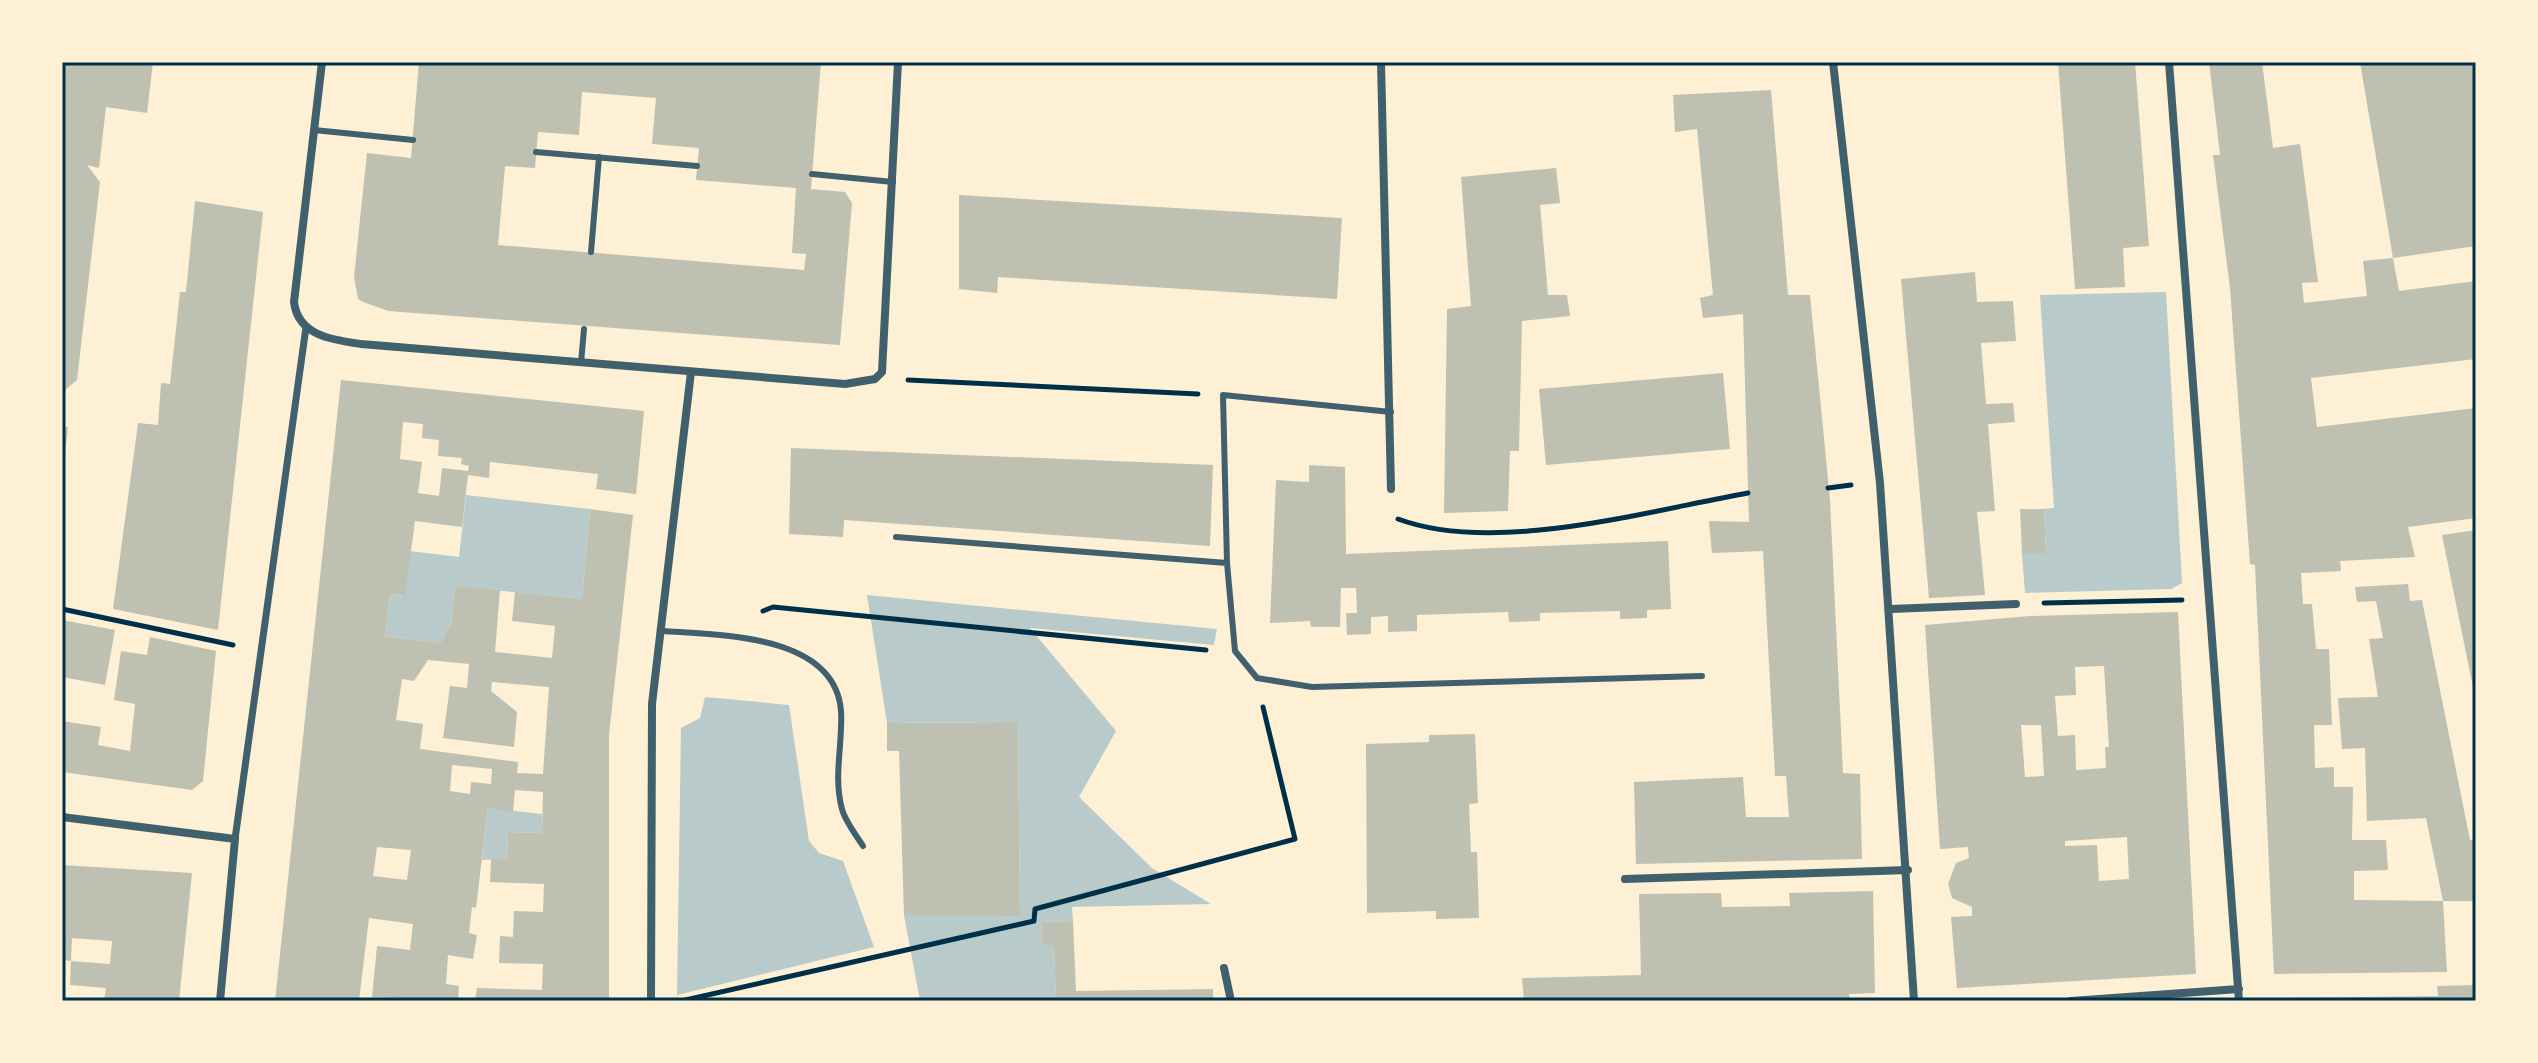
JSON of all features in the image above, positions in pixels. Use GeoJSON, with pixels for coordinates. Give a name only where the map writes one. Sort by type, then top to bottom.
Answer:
{"type":"FeatureCollection","features":[{"type":"Feature","properties":{"kind":"street"},"geometry":{"type":"LineString","coordinates":[[322,62],[294,302],[296,313],[306,327],[323,337],[361,344],[845,384],[875,379],[882,372],[898,62]]}},
{"type":"Feature","properties":{"kind":"street"},"geometry":{"type":"LineString","coordinates":[[1381,62],[1391,489]]}},
{"type":"Feature","properties":{"kind":"street"},"geometry":{"type":"LineString","coordinates":[[1833,62],[1891,609],[1914,1001]]}},
{"type":"Feature","properties":{"kind":"street"},"geometry":{"type":"LineString","coordinates":[[2169,62],[2239,1001]]}},
{"type":"Feature","properties":{"kind":"street"},"geometry":{"type":"LineString","coordinates":[[220,1001],[235,839],[306,327]]}},
{"type":"Feature","properties":{"kind":"street"},"geometry":{"type":"LineString","coordinates":[[651,1001],[652,704],[663,631],[691,372]]}},
{"type":"Feature","properties":{"kind":"street"},"geometry":{"type":"LineString","coordinates":[[1891,609],[2016,604]]}},
{"type":"Feature","properties":{"kind":"street"},"geometry":{"type":"LineString","coordinates":[[62,817],[235,839]]}},
{"type":"Feature","properties":{"kind":"street"},"geometry":{"type":"LineString","coordinates":[[1625,879],[1908,870]]}},
{"type":"Feature","properties":{"kind":"street"},"geometry":{"type":"LineString","coordinates":[[1224,968],[1231,1001]]}},
{"type":"Feature","properties":{"kind":"street"},"geometry":{"type":"LineString","coordinates":[[2071,1001],[2239,989]]}},
{"type":"Feature","properties":{"kind":"lane"},"geometry":{"type":"LineString","coordinates":[[314,130],[413,140]]}},
{"type":"Feature","properties":{"kind":"lane"},"geometry":{"type":"LineString","coordinates":[[536,152],[697,166]]}},
{"type":"Feature","properties":{"kind":"lane"},"geometry":{"type":"LineString","coordinates":[[591,252],[599,157]]}},
{"type":"Feature","properties":{"kind":"lane"},"geometry":{"type":"LineString","coordinates":[[812,174],[893,182]]}},
{"type":"Feature","properties":{"kind":"lane"},"geometry":{"type":"LineString","coordinates":[[581,363],[584,329]]}},
{"type":"Feature","properties":{"kind":"lane"},"geometry":{"type":"LineString","coordinates":[[1391,412],[1223,395],[1227,563],[1235,651],[1257,678],[1312,687],[1702,676]]}},
{"type":"Feature","properties":{"kind":"lane"},"geometry":{"type":"LineString","coordinates":[[896,537],[1227,563]]}},
{"type":"Feature","properties":{"kind":"lane"},"geometry":{"type":"LineString","coordinates":[[663,631],[712,634],[796,651],[829,672],[841,708],[842,810],[863,846]]}},
{"type":"Feature","properties":{"kind":"path"},"geometry":{"type":"LineString","coordinates":[[875,379],[1223,395]]}},
{"type":"Feature","properties":{"kind":"path"},"geometry":{"type":"LineString","coordinates":[[1391,489],[1398,519],[1447,533],[1549,528],[1748,493]]}},
{"type":"Feature","properties":{"kind":"path"},"geometry":{"type":"LineString","coordinates":[[2016,604],[2211,599]]}},
{"type":"Feature","properties":{"kind":"path"},"geometry":{"type":"LineString","coordinates":[[761,612],[773,607],[1235,651]]}},
{"type":"Feature","properties":{"kind":"path"},"geometry":{"type":"LineString","coordinates":[[62,609],[263,651]]}},
{"type":"Feature","properties":{"kind":"path"},"geometry":{"type":"LineString","coordinates":[[681,1001],[1034,921],[1035,909],[1295,839],[1257,678]]}},
{"type":"Feature","properties":{"kind":"shaded area"},"geometry":{"type":"Polygon","coordinates":[[[2166,292],[2182,583],[2171,589],[2025,593],[2022,554],[2046,552],[2044,509],[2054,508],[2040,295],[2166,292]]]}},
{"type":"Feature","properties":{"kind":"shaded area"},"geometry":{"type":"Polygon","coordinates":[[[466,495],[590,509],[582,599],[455,586],[451,625],[440,643],[385,636],[390,594],[404,596],[410,551],[459,557],[466,495]]]}},
{"type":"Feature","properties":{"kind":"shaded area"},"geometry":{"type":"Polygon","coordinates":[[[867,595],[1217,629],[1214,645],[1030,628],[1116,731],[1079,797],[1152,868],[1211,904],[1072,907],[1073,921],[1041,922],[1042,944],[1054,945],[1056,1001],[920,1001],[904,915],[1020,915],[1018,722],[887,723],[867,595]]]}},
{"type":"Feature","properties":{"kind":"shaded area"},"geometry":{"type":"Polygon","coordinates":[[[705,697],[789,705],[809,841],[819,853],[843,861],[874,947],[677,995],[681,728],[700,718],[705,697]]]}},
{"type":"Feature","properties":{"kind":"shaded area"},"geometry":{"type":"Polygon","coordinates":[[[488,808],[542,814],[542,833],[508,832],[507,858],[482,860],[488,808]]]}},
{"type":"Feature","properties":{"kind":"building"},"geometry":{"type":"Polygon","coordinates":[[[62,62],[153,62],[147,113],[106,107],[99,168],[87,165],[100,182],[77,380],[65,390],[62,62]]]}},
{"type":"Feature","properties":{"kind":"building"},"geometry":{"type":"Polygon","coordinates":[[[419,62],[821,62],[811,189],[845,192],[852,203],[840,345],[388,311],[363,302],[358,299],[354,277],[367,153],[411,158],[419,62]],[[582,92],[579,135],[538,132],[535,168],[505,166],[498,245],[804,270],[806,254],[792,253],[796,188],[696,180],[699,148],[652,144],[656,98],[582,92]]]}},
{"type":"Feature","properties":{"kind":"building"},"geometry":{"type":"Polygon","coordinates":[[[2058,62],[2135,62],[2149,246],[2123,248],[2125,287],[2075,289],[2058,62]]]}},
{"type":"Feature","properties":{"kind":"building"},"geometry":{"type":"Polygon","coordinates":[[[2209,62],[2262,62],[2273,148],[2300,144],[2318,282],[2302,283],[2304,303],[2367,296],[2363,261],[2393,258],[2399,291],[2476,281],[2476,359],[2311,378],[2317,427],[2476,408],[2476,518],[2408,527],[2415,557],[2340,561],[2341,571],[2301,573],[2303,604],[2312,604],[2316,649],[2329,649],[2332,725],[2314,725],[2315,768],[2334,767],[2334,787],[2353,787],[2352,840],[2386,840],[2388,870],[2354,871],[2354,900],[2443,901],[2447,972],[2274,974],[2255,565],[2250,564],[2230,288],[2213,155],[2220,155],[2209,62]]]}},
{"type":"Feature","properties":{"kind":"building"},"geometry":{"type":"Polygon","coordinates":[[[2360,62],[2476,62],[2476,246],[2393,258],[2360,62]]]}},
{"type":"Feature","properties":{"kind":"building"},"geometry":{"type":"Polygon","coordinates":[[[1771,90],[1788,295],[1810,295],[1830,500],[1843,773],[1860,774],[1862,859],[1636,864],[1634,782],[1743,777],[1746,817],[1789,817],[1786,776],[1775,776],[1763,551],[1712,553],[1709,521],[1749,522],[1743,314],[1703,318],[1700,298],[1713,295],[1697,129],[1675,132],[1673,95],[1771,90]]]}},
{"type":"Feature","properties":{"kind":"building"},"geometry":{"type":"Polygon","coordinates":[[[1556,168],[1560,203],[1540,205],[1548,295],[1567,295],[1570,316],[1522,321],[1519,451],[1510,451],[1508,511],[1444,513],[1447,309],[1471,306],[1461,177],[1556,168]]]}},
{"type":"Feature","properties":{"kind":"building"},"geometry":{"type":"Polygon","coordinates":[[[959,195],[1342,218],[1337,299],[998,277],[997,293],[959,289],[959,195]]]}},
{"type":"Feature","properties":{"kind":"building"},"geometry":{"type":"Polygon","coordinates":[[[195,201],[263,212],[218,630],[113,609],[138,423],[158,425],[161,383],[170,384],[180,292],[186,292],[195,201]]]}},
{"type":"Feature","properties":{"kind":"building"},"geometry":{"type":"Polygon","coordinates":[[[1975,272],[1977,302],[2013,301],[2016,341],[1981,343],[1986,404],[2013,403],[2015,422],[1988,424],[1995,511],[1977,512],[1985,595],[1929,598],[1901,279],[1975,272]]]}},
{"type":"Feature","properties":{"kind":"building"},"geometry":{"type":"Polygon","coordinates":[[[1723,373],[1730,449],[1546,465],[1539,389],[1723,373]]]}},
{"type":"Feature","properties":{"kind":"building"},"geometry":{"type":"Polygon","coordinates":[[[341,380],[644,411],[636,494],[596,489],[598,474],[490,462],[489,478],[468,475],[462,527],[415,521],[405,596],[390,594],[385,636],[440,643],[451,625],[455,586],[500,590],[495,652],[552,658],[555,626],[512,621],[515,592],[582,599],[590,509],[633,515],[609,735],[609,1001],[475,1001],[477,988],[542,990],[543,964],[499,963],[500,936],[513,937],[514,911],[543,912],[544,884],[490,882],[491,859],[507,858],[508,832],[542,833],[543,792],[515,790],[513,812],[488,808],[476,908],[472,907],[469,933],[477,935],[473,959],[448,955],[446,984],[459,986],[458,1001],[372,997],[377,946],[410,950],[413,924],[369,918],[359,1001],[275,1001],[341,380]],[[403,422],[400,459],[422,462],[418,493],[439,496],[442,468],[468,471],[469,466],[461,464],[462,458],[438,456],[439,440],[422,438],[423,424],[403,422]],[[428,660],[414,681],[402,679],[396,720],[423,724],[420,749],[518,762],[517,773],[543,774],[549,687],[492,682],[491,691],[517,712],[514,747],[443,738],[450,686],[467,688],[469,664],[428,660]],[[452,765],[450,791],[470,794],[471,782],[491,784],[492,769],[452,765]],[[377,847],[373,876],[407,880],[411,850],[377,847]]]}},
{"type":"Feature","properties":{"kind":"building"},"geometry":{"type":"Polygon","coordinates":[[[62,426],[68,427],[64,464],[62,463],[62,426]]]}},
{"type":"Feature","properties":{"kind":"building"},"geometry":{"type":"Polygon","coordinates":[[[791,448],[1213,465],[1210,546],[844,520],[843,537],[789,534],[791,448]]]}},
{"type":"Feature","properties":{"kind":"building"},"geometry":{"type":"Polygon","coordinates":[[[1309,465],[1345,467],[1346,554],[1668,541],[1671,609],[1647,610],[1647,618],[1620,619],[1620,611],[1540,613],[1540,621],[1509,622],[1508,612],[1417,615],[1417,631],[1388,632],[1388,616],[1371,617],[1371,634],[1347,635],[1346,613],[1357,613],[1356,588],[1341,588],[1340,627],[1311,627],[1310,621],[1270,623],[1276,480],[1309,482],[1309,465]]]}},
{"type":"Feature","properties":{"kind":"building"},"geometry":{"type":"Polygon","coordinates":[[[2020,509],[2044,509],[2046,553],[2022,554],[2020,509]]]}},
{"type":"Feature","properties":{"kind":"building"},"geometry":{"type":"Polygon","coordinates":[[[2476,530],[2476,697],[2475,697],[2442,535],[2476,530]]]}},
{"type":"Feature","properties":{"kind":"building"},"geometry":{"type":"Polygon","coordinates":[[[2408,584],[2410,601],[2422,600],[2470,840],[2476,840],[2476,901],[2443,901],[2426,818],[2367,821],[2365,748],[2342,749],[2338,698],[2378,697],[2369,639],[2383,638],[2376,601],[2357,602],[2355,587],[2408,584]]]}},
{"type":"Feature","properties":{"kind":"building"},"geometry":{"type":"Polygon","coordinates":[[[2178,612],[2196,974],[1957,988],[1951,917],[1972,916],[1972,907],[1952,898],[1948,884],[1956,863],[1969,858],[1968,847],[1940,849],[1925,625],[2030,616],[2178,612]],[[2104,666],[2075,667],[2076,695],[2055,696],[2058,736],[2075,735],[2076,770],[2106,768],[2105,747],[2109,747],[2104,666]],[[2021,725],[2025,777],[2044,776],[2041,725],[2021,725]],[[2127,837],[2065,841],[2065,846],[2097,845],[2099,881],[2129,879],[2127,837]]]}},
{"type":"Feature","properties":{"kind":"building"},"geometry":{"type":"Polygon","coordinates":[[[62,620],[115,630],[105,685],[62,677],[62,620]]]}},
{"type":"Feature","properties":{"kind":"building"},"geometry":{"type":"Polygon","coordinates":[[[150,637],[216,651],[203,781],[192,790],[62,772],[62,721],[101,727],[98,745],[130,751],[135,704],[114,700],[121,651],[147,655],[150,637]]]}},
{"type":"Feature","properties":{"kind":"building"},"geometry":{"type":"Polygon","coordinates":[[[1018,722],[1020,916],[904,915],[899,751],[887,751],[887,723],[1018,722]]]}},
{"type":"Feature","properties":{"kind":"building"},"geometry":{"type":"Polygon","coordinates":[[[1475,734],[1478,803],[1469,804],[1471,852],[1477,852],[1479,918],[1436,919],[1436,911],[1367,913],[1366,744],[1429,742],[1429,735],[1475,734]]]}},
{"type":"Feature","properties":{"kind":"building"},"geometry":{"type":"Polygon","coordinates":[[[62,865],[192,873],[179,1001],[104,1001],[106,988],[70,985],[71,961],[62,960],[62,865]],[[72,938],[71,961],[110,964],[112,941],[72,938]]]}},
{"type":"Feature","properties":{"kind":"building"},"geometry":{"type":"Polygon","coordinates":[[[1873,891],[1875,993],[1849,994],[1850,1001],[1524,1001],[1522,978],[1641,975],[1639,894],[1721,893],[1722,907],[1790,906],[1789,893],[1873,891]]]}},
{"type":"Feature","properties":{"kind":"building"},"geometry":{"type":"Polygon","coordinates":[[[1073,921],[1076,991],[1213,989],[1213,1001],[1056,1001],[1054,945],[1042,945],[1041,922],[1073,921]]]}},
{"type":"Feature","properties":{"kind":"building"},"geometry":{"type":"Polygon","coordinates":[[[2476,985],[2476,1001],[2278,1001],[2278,998],[2438,996],[2437,986],[2476,985]]]}}]}
